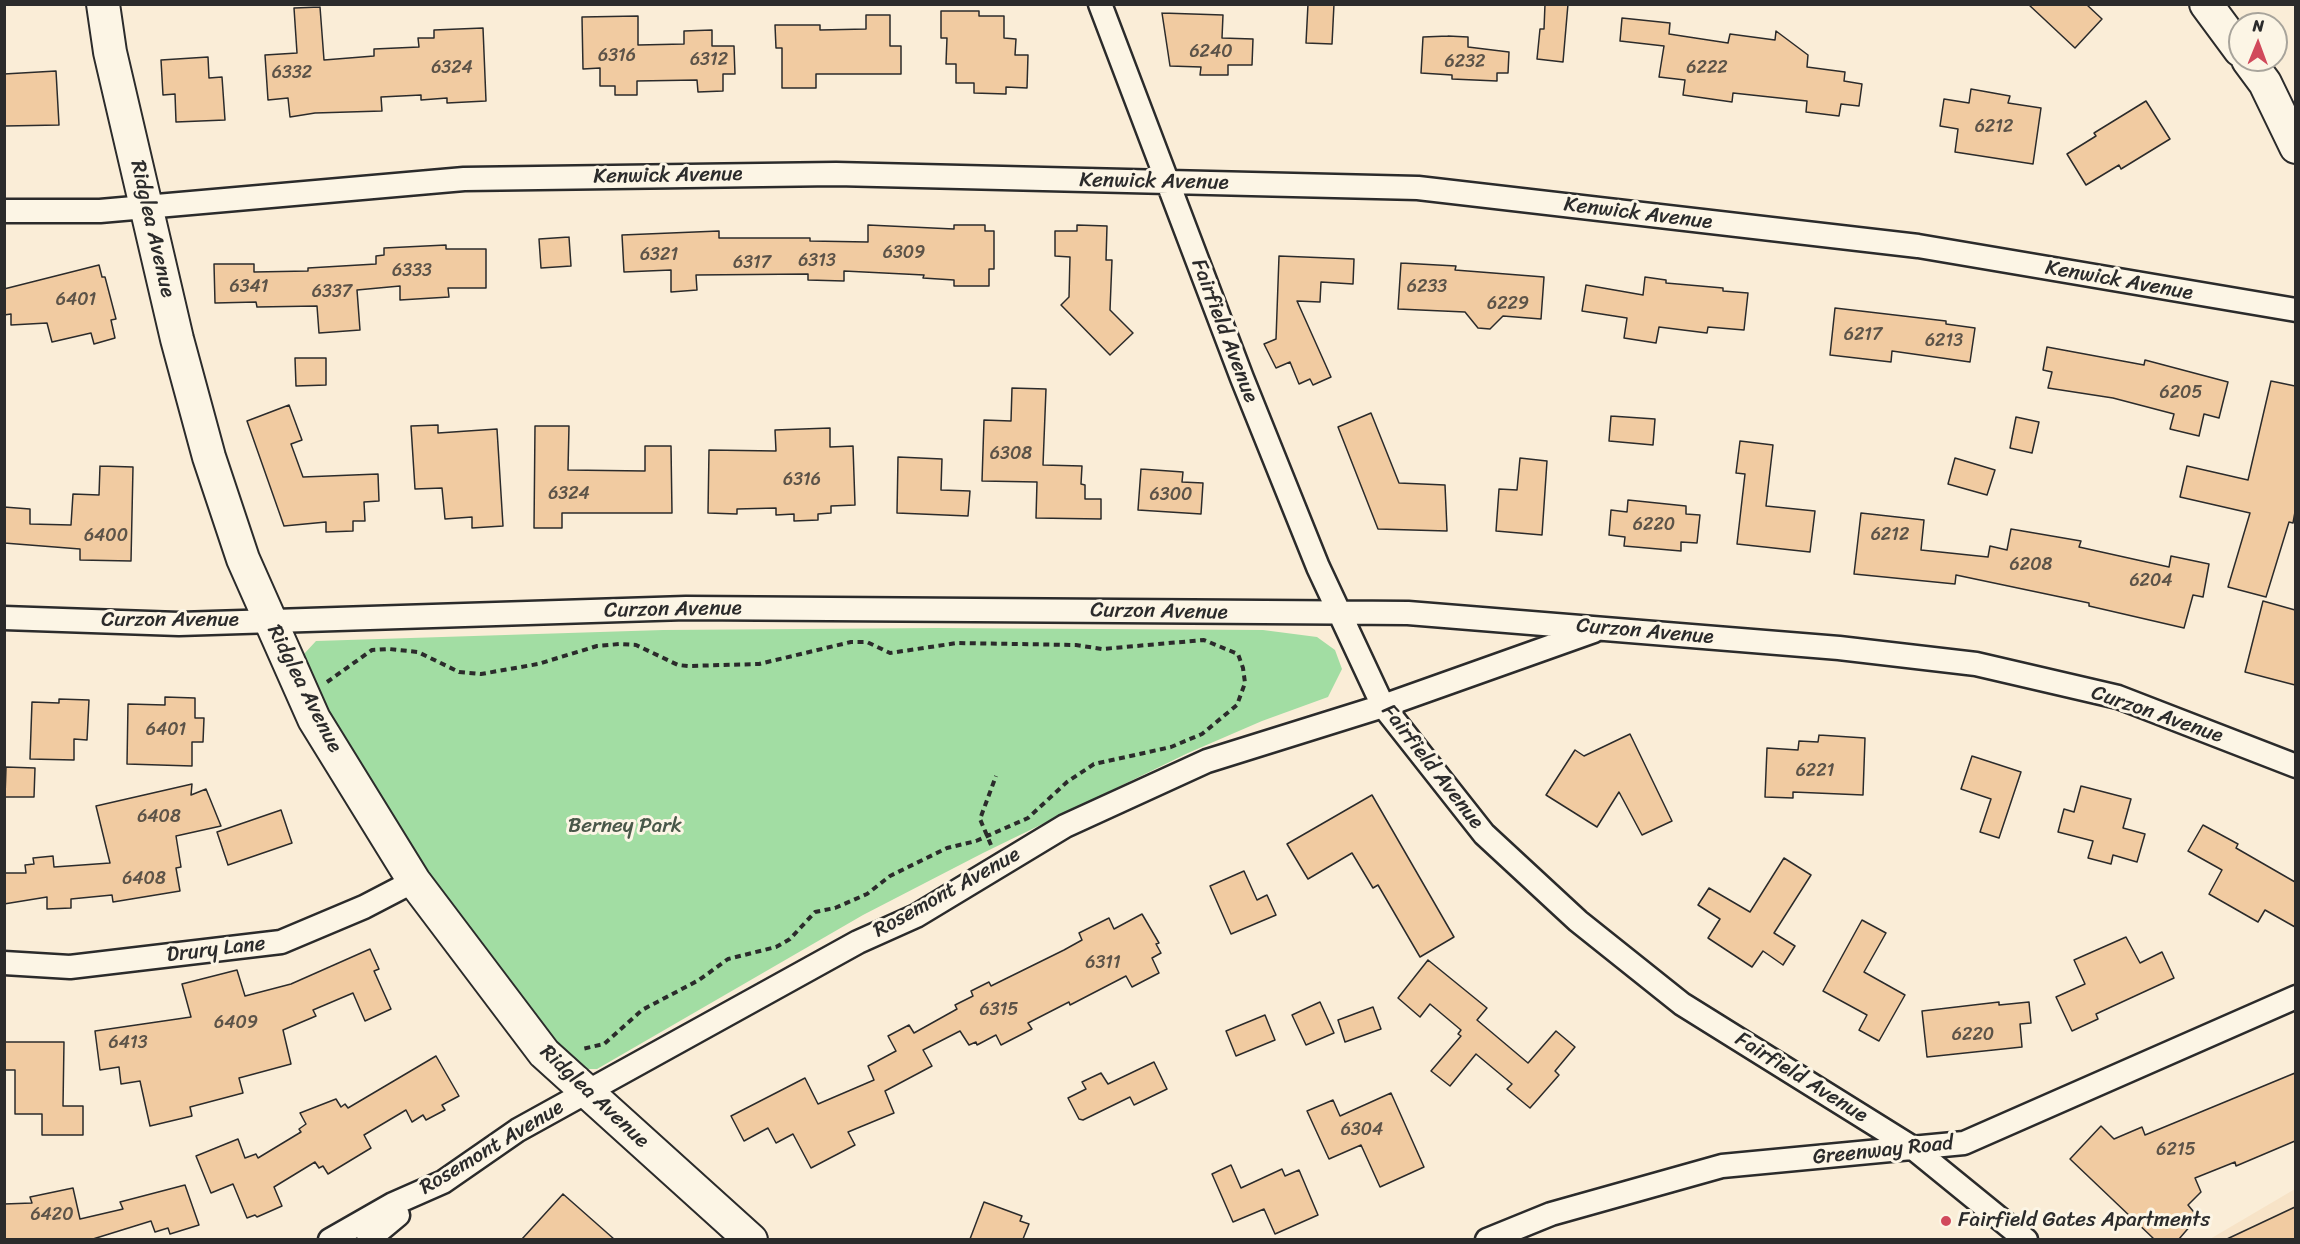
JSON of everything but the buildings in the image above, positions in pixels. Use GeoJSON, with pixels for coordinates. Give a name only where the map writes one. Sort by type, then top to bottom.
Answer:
{"type":"FeatureCollection","features":[{"type":"Feature","properties":{"kind":"street","name":"Ridglea Avenue"},"geometry":{"type":"LineString","coordinates":[[103,4],[110,52],[177,339],[209,457],[243,559],[314,718],[414,880],[544,1053],[751,1239]]}},
{"type":"Feature","properties":{"kind":"street","name":"Fairfield Avenue"},"geometry":{"type":"LineString","coordinates":[[1100,4],[1242,378],[1340,614],[1383,706],[1484,834],[1578,921],[1682,1004],[1913,1148],[2026,1239]]}},
{"type":"Feature","properties":{"kind":"street"},"geometry":{"type":"LineString","coordinates":[[2206,4],[2228,34]]}},
{"type":"Feature","properties":{"kind":"street"},"geometry":{"type":"LineString","coordinates":[[2257,72],[2265,83],[2295,147]]}},
{"type":"Feature","properties":{"kind":"street","name":"Kenwick Avenue"},"geometry":{"type":"LineString","coordinates":[[4,211],[100,211],[464,178],[836,174],[1418,188],[1918,246],[2295,310]]}},
{"type":"Feature","properties":{"kind":"street","name":"Curzon Avenue"},"geometry":{"type":"LineString","coordinates":[[4,618],[179,624],[686,608],[1408,614],[1839,648],[1976,664],[2118,697],[2295,766]]}},
{"type":"Feature","properties":{"kind":"street","name":"Rosemont Avenue"},"geometry":{"type":"LineString","coordinates":[[330,1239],[393,1204],[443,1182],[518,1130],[858,942],[916,915],[1065,826],[1207,761],[1383,706],[1602,629]]}},
{"type":"Feature","properties":{"kind":"street","name":"Drury Lane"},"geometry":{"type":"LineString","coordinates":[[4,963],[70,967],[281,942],[364,907],[414,880]]}},
{"type":"Feature","properties":{"kind":"street","name":"Greenway Road"},"geometry":{"type":"LineString","coordinates":[[1487,1239],[1551,1214],[1722,1166],[1964,1143],[2295,997]]}},
{"type":"Feature","properties":{"kind":"street"},"geometry":{"type":"LineString","coordinates":[[368,1239],[378,1229],[443,1182]]}},
{"type":"Feature","properties":{"kind":"path"},"geometry":{"type":"LineString","coordinates":[[326,683],[372,650],[389,649],[418,652],[459,672],[481,674],[538,664],[597,646],[620,644],[636,645],[678,665],[688,666],[759,664],[851,642],[867,642],[890,652],[957,643],[1076,645],[1102,649],[1204,640],[1238,654],[1244,668],[1245,683],[1237,705],[1202,734],[1171,747],[1094,764],[1067,782],[1028,818],[986,837],[947,848],[890,876],[867,894],[836,908],[815,912],[790,939],[776,947],[728,959],[699,980],[642,1010],[604,1044],[574,1050]]}},
{"type":"Feature","properties":{"kind":"path"},"geometry":{"type":"LineString","coordinates":[[996,776],[981,814],[986,837],[1001,864]]}},
{"type":"Feature","properties":{"kind":"shaded area"},"geometry":{"type":"Polygon","coordinates":[[[2295,1189],[2295,1239],[2210,1239],[2295,1189]]]}},
{"type":"Feature","properties":{"kind":"green space","name":"Berney Park"},"geometry":{"type":"Polygon","coordinates":[[[937,628],[1263,630],[1317,637],[1335,650],[1342,669],[1328,697],[1262,721],[1188,753],[983,853],[863,915],[597,1069],[581,1069],[562,1054],[469,947],[320,709],[304,661],[304,654],[316,641],[663,630],[937,628]]]}},
{"type":"Feature","properties":{"kind":"place","name":"Fairfield Gates Apartments"},"geometry":{"type":"Point","coordinates":[1946,1221]}}]}
